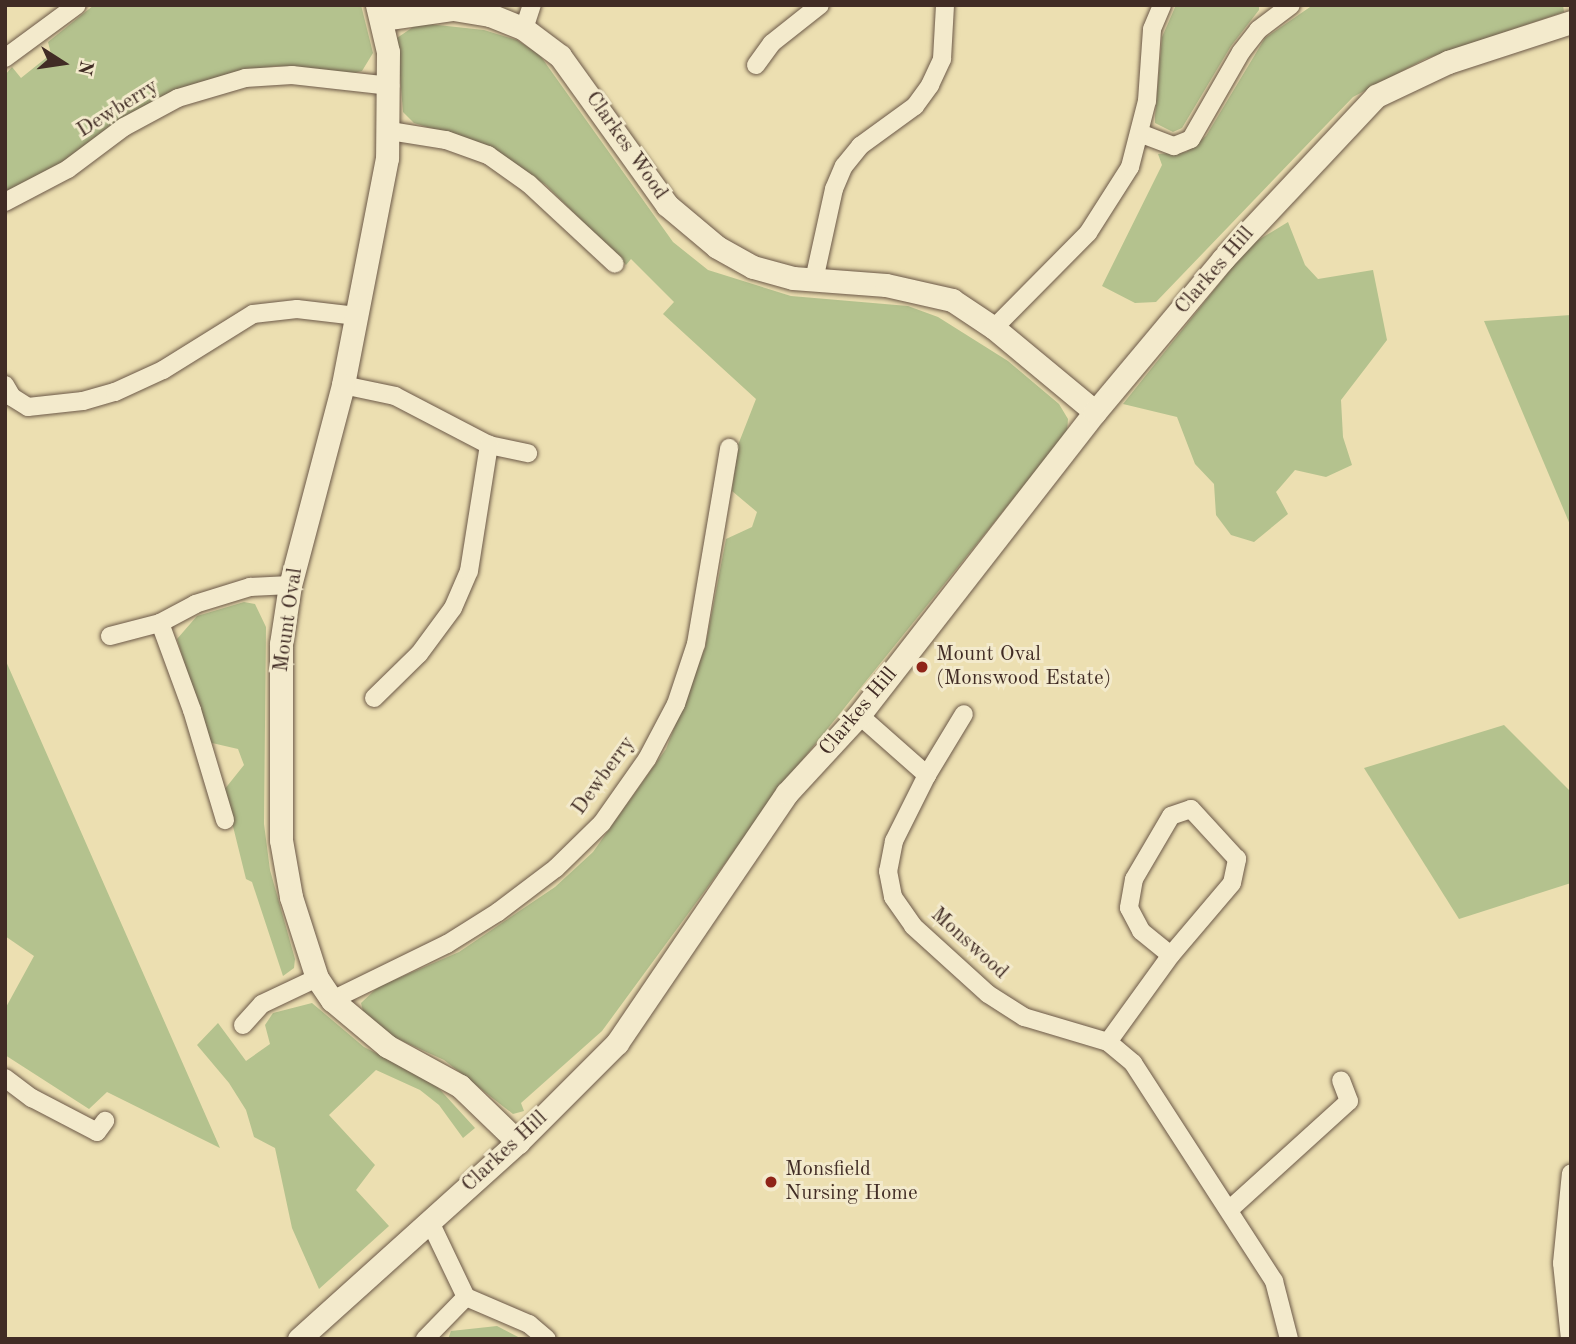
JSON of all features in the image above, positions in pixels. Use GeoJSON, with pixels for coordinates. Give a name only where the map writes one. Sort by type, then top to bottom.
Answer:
{"type":"FeatureCollection","features":[{"type":"Feature","properties":{"kind":"street"},"geometry":{"type":"LineString","coordinates":[[5,58],[77,5]]}},
{"type":"Feature","properties":{"kind":"street"},"geometry":{"type":"LineString","coordinates":[[524,29],[532,5]]}},
{"type":"Feature","properties":{"kind":"street"},"geometry":{"type":"LineString","coordinates":[[756,65],[772,43],[820,5]]}},
{"type":"Feature","properties":{"kind":"street"},"geometry":{"type":"LineString","coordinates":[[814,280],[834,189],[845,166],[860,146],[915,106],[930,85],[942,59],[945,5]]}},
{"type":"Feature","properties":{"kind":"street"},"geometry":{"type":"LineString","coordinates":[[994,328],[1088,233],[1118,190],[1142,134],[1152,29],[1162,5]]}},
{"type":"Feature","properties":{"kind":"street"},"geometry":{"type":"LineString","coordinates":[[1142,134],[1174,146],[1191,139],[1241,52],[1258,30],[1291,5]]}},
{"type":"Feature","properties":{"kind":"street","name":"Clarkes Wood"},"geometry":{"type":"LineString","coordinates":[[380,12],[453,9],[490,15],[524,29],[560,56],[667,205],[717,247],[754,267],[814,280],[886,285],[952,300],[994,328],[1095,412]]}},
{"type":"Feature","properties":{"kind":"street","name":"Mount Oval"},"geometry":{"type":"LineString","coordinates":[[380,12],[390,86],[390,131],[343,385],[290,586],[281,644],[278,814],[291,897],[317,978],[332,1000],[387,1046],[460,1086],[518,1142]]}},
{"type":"Feature","properties":{"kind":"street","name":"Clarkes Hill"},"geometry":{"type":"LineString","coordinates":[[299,1339],[518,1142],[617,1043],[787,793],[859,715],[1095,412],[1223,260],[1376,96],[1448,62],[1571,22]]}},
{"type":"Feature","properties":{"kind":"street","name":"Dewberry"},"geometry":{"type":"LineString","coordinates":[[5,202],[68,169],[124,127],[178,98],[245,78],[292,75],[390,86]]}},
{"type":"Feature","properties":{"kind":"street"},"geometry":{"type":"LineString","coordinates":[[390,131],[446,140],[488,155],[529,184],[615,264]]}},
{"type":"Feature","properties":{"kind":"street"},"geometry":{"type":"LineString","coordinates":[[5,385],[12,397],[27,407],[83,401],[115,392],[163,370],[253,314],[297,309],[357,316]]}},
{"type":"Feature","properties":{"kind":"street"},"geometry":{"type":"LineString","coordinates":[[343,385],[395,396],[489,445],[528,453]]}},
{"type":"Feature","properties":{"kind":"street"},"geometry":{"type":"LineString","coordinates":[[374,698],[419,654],[453,608],[470,572],[489,445]]}},
{"type":"Feature","properties":{"kind":"street","name":"Dewberry"},"geometry":{"type":"LineString","coordinates":[[332,1000],[447,944],[498,912],[556,868],[609,812],[658,739],[696,644],[729,448]]}},
{"type":"Feature","properties":{"kind":"street"},"geometry":{"type":"LineString","coordinates":[[110,636],[160,623],[195,604],[250,587],[290,586]]}},
{"type":"Feature","properties":{"kind":"street"},"geometry":{"type":"LineString","coordinates":[[160,623],[225,820]]}},
{"type":"Feature","properties":{"kind":"street","name":"Monswood"},"geometry":{"type":"LineString","coordinates":[[964,714],[927,775],[894,841],[888,871],[893,897],[914,926],[988,994],[1024,1017],[1108,1042],[1133,1063],[1274,1281],[1289,1339]]}},
{"type":"Feature","properties":{"kind":"street"},"geometry":{"type":"LineString","coordinates":[[859,715],[927,775]]}},
{"type":"Feature","properties":{"kind":"street"},"geometry":{"type":"LineString","coordinates":[[1108,1042],[1171,955],[1232,883],[1237,859],[1191,809],[1171,816],[1134,880],[1129,908],[1141,931],[1171,955]]}},
{"type":"Feature","properties":{"kind":"street"},"geometry":{"type":"LineString","coordinates":[[243,1025],[262,1004],[317,978]]}},
{"type":"Feature","properties":{"kind":"street"},"geometry":{"type":"LineString","coordinates":[[5,1078],[96,1132],[105,1121]]}},
{"type":"Feature","properties":{"kind":"street"},"geometry":{"type":"LineString","coordinates":[[1229,1210],[1349,1101],[1340,1080]]}},
{"type":"Feature","properties":{"kind":"street"},"geometry":{"type":"LineString","coordinates":[[1570,1339],[1562,1262],[1571,1173]]}},
{"type":"Feature","properties":{"kind":"street"},"geometry":{"type":"LineString","coordinates":[[430,1222],[466,1297],[529,1324],[547,1339]]}},
{"type":"Feature","properties":{"kind":"street"},"geometry":{"type":"LineString","coordinates":[[425,1339],[466,1297]]}},
{"type":"Feature","properties":{"kind":"green space"},"geometry":{"type":"Polygon","coordinates":[[[94,5],[361,5],[373,53],[362,71],[350,74],[275,66],[200,82],[160,97],[76,155],[5,193],[5,75],[12,67],[21,78],[51,54],[48,42],[94,5]]]}},
{"type":"Feature","properties":{"kind":"green space"},"geometry":{"type":"Polygon","coordinates":[[[1176,5],[1259,5],[1259,10],[1231,46],[1182,128],[1173,132],[1155,123],[1155,116],[1162,37],[1176,5]]]}},
{"type":"Feature","properties":{"kind":"green space"},"geometry":{"type":"Polygon","coordinates":[[[1313,5],[1563,5],[1564,12],[1425,59],[1353,97],[1156,302],[1135,303],[1102,286],[1162,165],[1158,154],[1186,152],[1206,136],[1265,38],[1313,5]]]}},
{"type":"Feature","properties":{"kind":"green space"},"geometry":{"type":"Polygon","coordinates":[[[419,23],[484,30],[517,40],[539,54],[673,242],[708,270],[791,296],[908,306],[938,317],[1008,361],[1059,404],[1068,419],[1067,432],[787,779],[602,1031],[521,1103],[524,1111],[513,1114],[444,1060],[389,1035],[363,1011],[361,1003],[378,987],[459,952],[555,887],[593,852],[666,749],[705,648],[726,539],[752,527],[757,512],[732,491],[738,445],[756,399],[663,314],[674,302],[631,259],[626,265],[546,185],[482,144],[414,123],[403,112],[397,38],[419,23]]]}},
{"type":"Feature","properties":{"kind":"green space"},"geometry":{"type":"Polygon","coordinates":[[[1288,222],[1305,265],[1318,279],[1373,270],[1387,340],[1341,400],[1343,437],[1352,465],[1326,477],[1295,470],[1276,492],[1288,514],[1254,542],[1231,535],[1216,515],[1214,484],[1195,464],[1177,417],[1123,404],[1250,245],[1288,222]]]}},
{"type":"Feature","properties":{"kind":"green space"},"geometry":{"type":"Polygon","coordinates":[[[1571,315],[1571,527],[1484,321],[1571,315]]]}},
{"type":"Feature","properties":{"kind":"green space"},"geometry":{"type":"Polygon","coordinates":[[[244,602],[255,604],[266,627],[264,824],[270,870],[295,959],[294,968],[283,976],[252,882],[246,879],[224,790],[244,765],[238,749],[212,743],[206,734],[177,639],[197,616],[244,602]]]}},
{"type":"Feature","properties":{"kind":"green space"},"geometry":{"type":"Polygon","coordinates":[[[5,659],[220,1148],[107,1092],[89,1109],[5,1055],[5,1009],[34,956],[5,936],[5,659]]]}},
{"type":"Feature","properties":{"kind":"green space"},"geometry":{"type":"Polygon","coordinates":[[[1504,725],[1571,792],[1571,883],[1459,919],[1364,768],[1504,725]]]}},
{"type":"Feature","properties":{"kind":"green space"},"geometry":{"type":"Polygon","coordinates":[[[312,1003],[364,1047],[433,1082],[475,1128],[463,1138],[439,1105],[420,1090],[376,1070],[329,1115],[375,1165],[356,1190],[389,1226],[319,1289],[292,1228],[275,1148],[254,1137],[246,1110],[229,1083],[197,1045],[218,1023],[246,1061],[270,1044],[265,1025],[273,1013],[312,1003]]]}},
{"type":"Feature","properties":{"kind":"green space"},"geometry":{"type":"Polygon","coordinates":[[[497,1326],[522,1339],[448,1339],[451,1331],[497,1326]]]}},
{"type":"Feature","properties":{"kind":"place","name":"Mount Oval (Monswood Estate)"},"geometry":{"type":"Point","coordinates":[922,667]}},
{"type":"Feature","properties":{"kind":"place","name":"Monsfield Nursing Home"},"geometry":{"type":"Point","coordinates":[771,1182]}}]}
